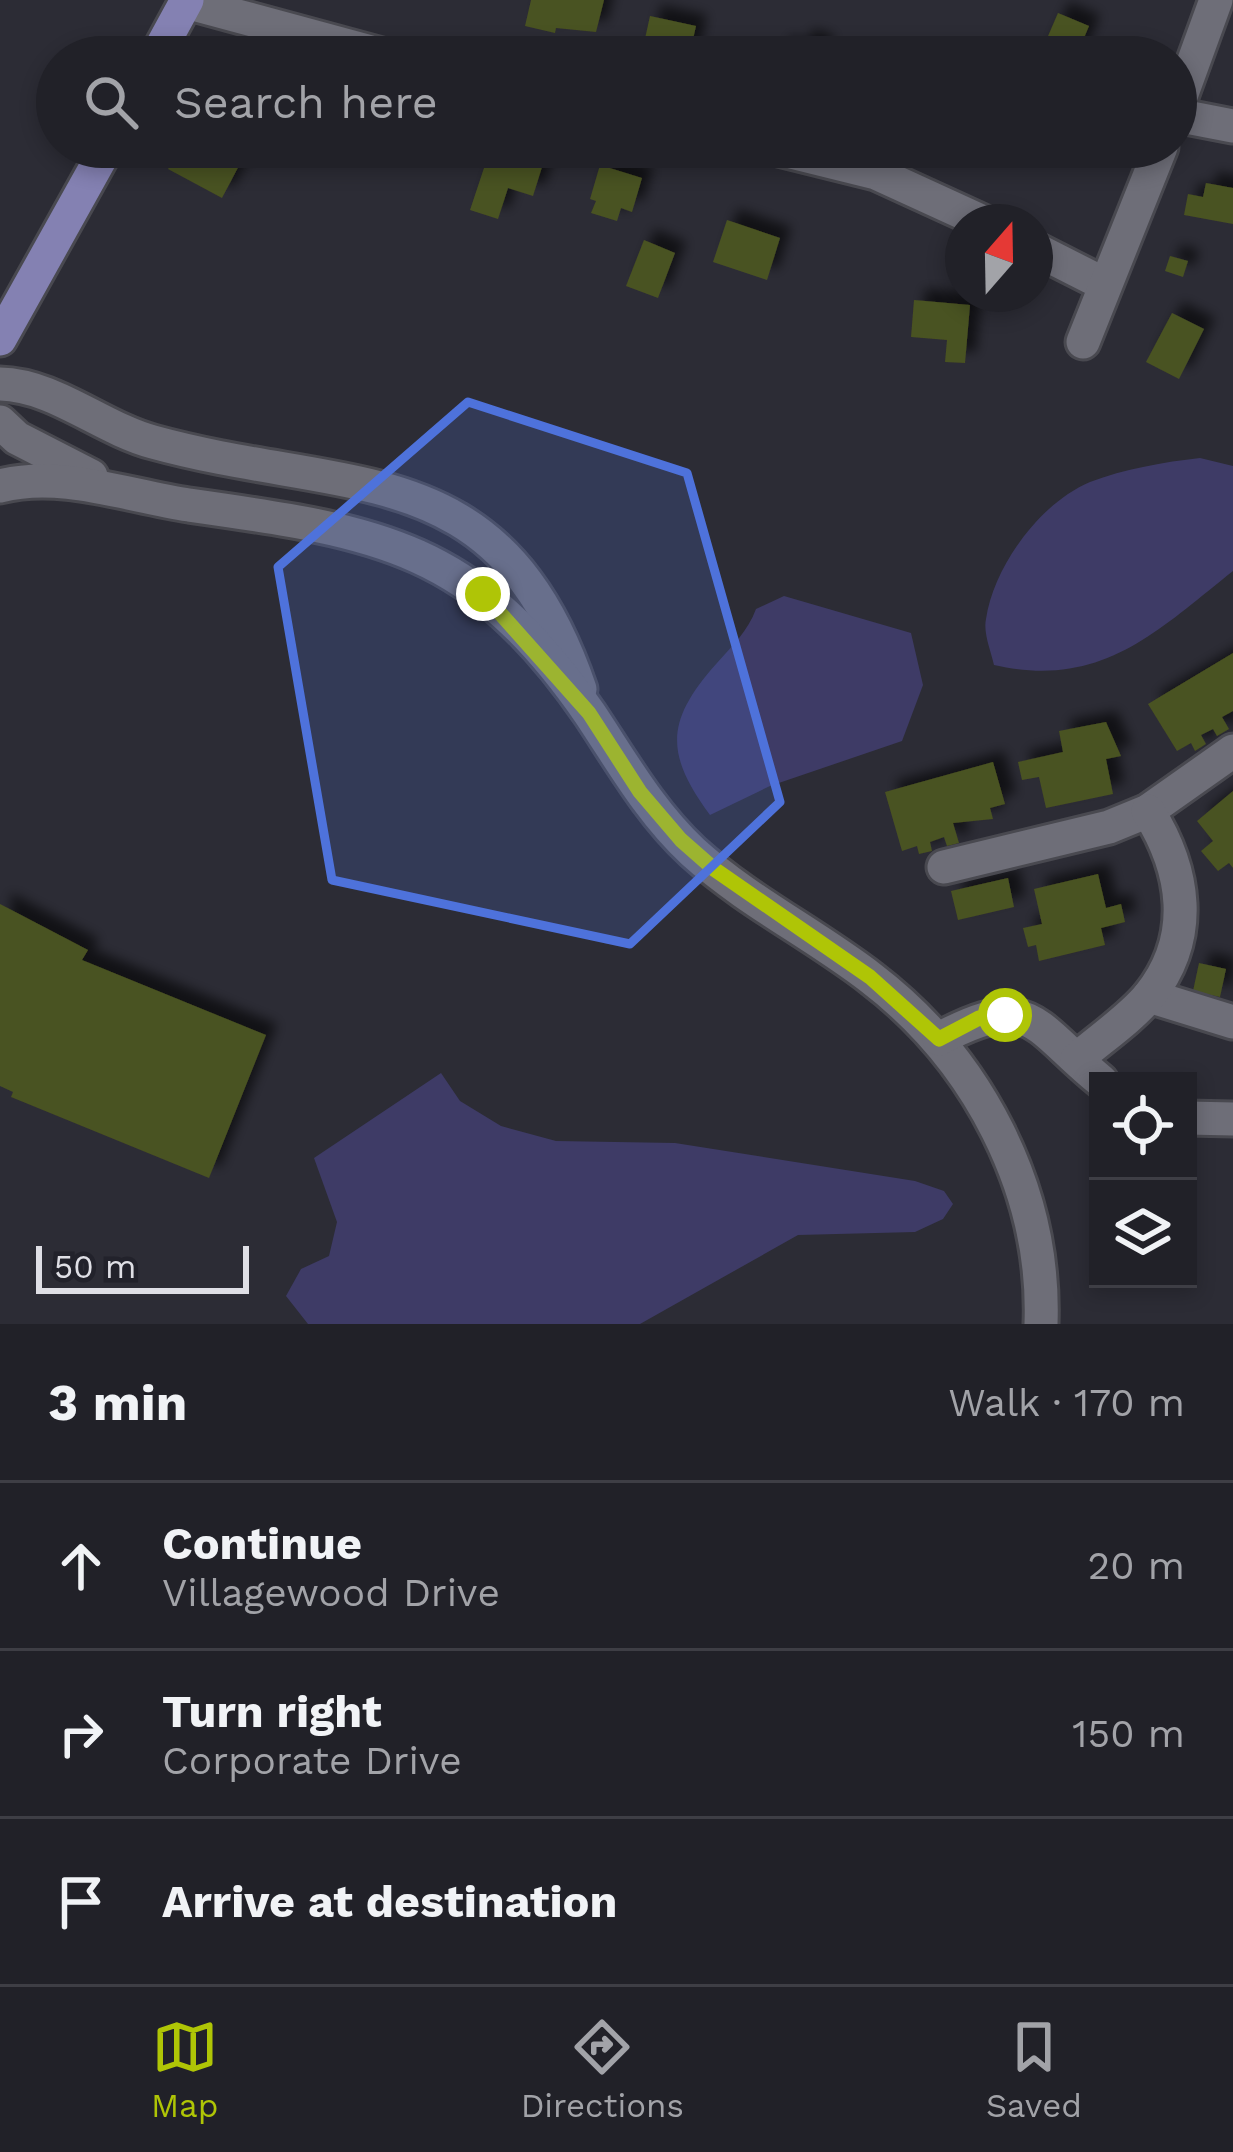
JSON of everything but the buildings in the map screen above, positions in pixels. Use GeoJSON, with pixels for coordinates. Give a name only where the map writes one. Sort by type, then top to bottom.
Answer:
{"type":"FeatureCollection","features":[{"type":"Feature","properties":{"kind":"main road"},"geometry":{"type":"LineString","coordinates":[[167,36],[186,1]]}},
{"type":"Feature","properties":{"kind":"main road"},"geometry":{"type":"LineString","coordinates":[[0,339],[95,168]]}},
{"type":"Feature","properties":{"kind":"street"},"geometry":{"type":"LineString","coordinates":[[1197,53],[1216,0]]}},
{"type":"Feature","properties":{"kind":"street"},"geometry":{"type":"LineString","coordinates":[[186,1],[313,36]]}},
{"type":"Feature","properties":{"kind":"street"},"geometry":{"type":"LineString","coordinates":[[1197,117],[1233,126]]}},
{"type":"Feature","properties":{"kind":"street"},"geometry":{"type":"LineString","coordinates":[[856,168],[945,205]]}},
{"type":"Feature","properties":{"kind":"street"},"geometry":{"type":"LineString","coordinates":[[1083,342],[1152,168]]}},
{"type":"Feature","properties":{"kind":"street"},"geometry":{"type":"LineString","coordinates":[[1053,258],[1103,284]]}},
{"type":"Feature","properties":{"kind":"street"},"geometry":{"type":"LineString","coordinates":[[0,384],[26,386],[121,432],[170,447],[368,481],[441,508],[487,540],[537,595],[561,638],[589,713]]}},
{"type":"Feature","properties":{"kind":"street"},"geometry":{"type":"LineString","coordinates":[[0,422],[42,452],[93,477],[170,502]]}},
{"type":"Feature","properties":{"kind":"street"},"geometry":{"type":"LineString","coordinates":[[0,486],[56,482],[329,527],[420,553],[494,603],[589,713],[640,792],[697,855],[870,977],[939,1039],[972,1083],[1019,1181],[1038,1264],[1041,1324]]}},
{"type":"Feature","properties":{"kind":"street"},"geometry":{"type":"LineString","coordinates":[[944,868],[1109,827],[1148,811],[1233,751]]}},
{"type":"Feature","properties":{"kind":"street"},"geometry":{"type":"LineString","coordinates":[[939,1039],[979,1018],[1013,1015],[1041,1026],[1089,1070],[1149,996],[1172,953],[1182,916],[1180,881],[1170,846],[1148,811]]}},
{"type":"Feature","properties":{"kind":"street"},"geometry":{"type":"LineString","coordinates":[[1149,996],[1233,1022]]}},
{"type":"Feature","properties":{"kind":"street"},"geometry":{"type":"LineString","coordinates":[[1197,1118],[1233,1119]]}},
{"type":"Feature","properties":{"kind":"highlighted area"},"geometry":{"type":"Polygon","coordinates":[[[468,402],[687,473],[780,802],[630,944],[332,880],[278,567],[468,402]]]}},
{"type":"Feature","properties":{"kind":"shaded area"},"geometry":{"type":"Polygon","coordinates":[[[1200,458],[1233,466],[1233,571],[1151,634],[1096,662],[1032,670],[994,665],[986,630],[991,599],[1009,558],[1037,521],[1090,482],[1200,458]]]}},
{"type":"Feature","properties":{"kind":"shaded area"},"geometry":{"type":"Polygon","coordinates":[[[784,596],[911,633],[923,685],[902,741],[770,786],[710,815],[679,756],[680,721],[687,703],[756,609],[784,596]]]}},
{"type":"Feature","properties":{"kind":"shaded area"},"geometry":{"type":"Polygon","coordinates":[[[441,1073],[460,1101],[501,1126],[556,1141],[675,1143],[915,1181],[944,1191],[953,1204],[943,1219],[915,1232],[798,1235],[640,1324],[308,1324],[286,1296],[301,1269],[329,1256],[337,1222],[314,1158],[441,1073]]]}},
{"type":"Feature","properties":{"kind":"route"},"geometry":{"type":"LineString","coordinates":[[483,594],[589,713],[668,826],[714,869],[870,977],[939,1039],[979,1018],[1005,1015]]}}]}
